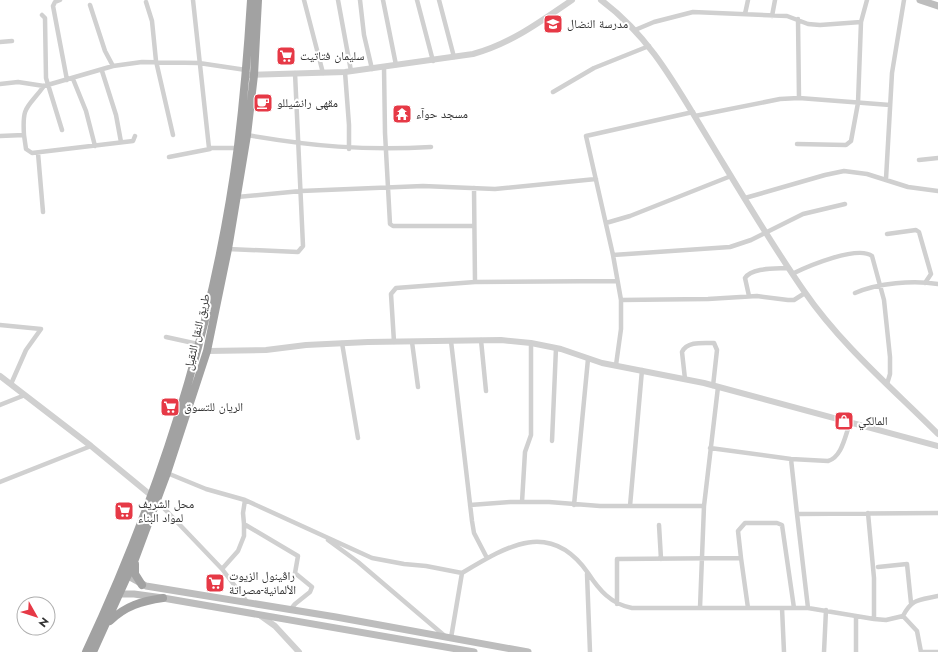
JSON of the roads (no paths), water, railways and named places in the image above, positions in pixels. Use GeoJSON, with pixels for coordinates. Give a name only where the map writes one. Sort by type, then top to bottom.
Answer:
{"type":"FeatureCollection","features":[{"type":"Feature","properties":{"kind":"highway","name":"طريق النقل الثقيل"},"geometry":{"type":"LineString","coordinates":[[86,652],[166,473],[207,351],[228,249],[246,135],[251,0]]}},
{"type":"Feature","properties":{"kind":"highway","name":"طريق النقل الثقيل"},"geometry":{"type":"LineString","coordinates":[[93,652],[135,559],[154,499],[198,344],[216,270],[237,148],[258,0]]}},
{"type":"Feature","properties":{"kind":"highway"},"geometry":{"type":"LineString","coordinates":[[135,559],[135,574],[142,585]]}},
{"type":"Feature","properties":{"kind":"highway"},"geometry":{"type":"LineString","coordinates":[[106,625],[119,613],[130,606],[145,601],[163,598]]}},
{"type":"Feature","properties":{"kind":"main road"},"geometry":{"type":"LineString","coordinates":[[920,0],[938,6]]}},
{"type":"Feature","properties":{"kind":"main road"},"geometry":{"type":"LineString","coordinates":[[119,577],[128,576],[142,585],[248,602],[528,652]]}},
{"type":"Feature","properties":{"kind":"main road"},"geometry":{"type":"LineString","coordinates":[[115,586],[120,594],[134,594],[163,598],[469,652]]}},
{"type":"Feature","properties":{"kind":"street"},"geometry":{"type":"LineString","coordinates":[[60,0],[54,2],[53,6],[67,80]]}},
{"type":"Feature","properties":{"kind":"street"},"geometry":{"type":"LineString","coordinates":[[193,0],[210,149]]}},
{"type":"Feature","properties":{"kind":"street"},"geometry":{"type":"LineString","coordinates":[[304,0],[323,73]]}},
{"type":"Feature","properties":{"kind":"street"},"geometry":{"type":"LineString","coordinates":[[338,0],[348,71],[348,149]]}},
{"type":"Feature","properties":{"kind":"street"},"geometry":{"type":"LineString","coordinates":[[360,0],[364,34],[372,69]]}},
{"type":"Feature","properties":{"kind":"street"},"geometry":{"type":"LineString","coordinates":[[382,0],[396,65]]}},
{"type":"Feature","properties":{"kind":"street"},"geometry":{"type":"LineString","coordinates":[[417,0],[433,61]]}},
{"type":"Feature","properties":{"kind":"street"},"geometry":{"type":"LineString","coordinates":[[439,0],[454,57]]}},
{"type":"Feature","properties":{"kind":"street"},"geometry":{"type":"LineString","coordinates":[[0,84],[18,82],[46,86],[102,71],[114,66],[142,62],[199,63],[248,73],[323,73],[372,69],[433,61],[488,50],[510,41],[572,0]]}},
{"type":"Feature","properties":{"kind":"street"},"geometry":{"type":"LineString","coordinates":[[601,0],[635,30],[649,46],[694,114],[766,233],[805,293],[856,354],[938,434]]}},
{"type":"Feature","properties":{"kind":"street"},"geometry":{"type":"LineString","coordinates":[[745,14],[748,0]]}},
{"type":"Feature","properties":{"kind":"street"},"geometry":{"type":"LineString","coordinates":[[772,16],[775,0]]}},
{"type":"Feature","properties":{"kind":"street"},"geometry":{"type":"LineString","coordinates":[[797,144],[846,145],[853,138],[858,103],[861,22],[867,0]]}},
{"type":"Feature","properties":{"kind":"street"},"geometry":{"type":"LineString","coordinates":[[886,179],[895,47],[904,0]]}},
{"type":"Feature","properties":{"kind":"street"},"geometry":{"type":"LineString","coordinates":[[146,2],[150,14],[156,62],[173,135]]}},
{"type":"Feature","properties":{"kind":"street"},"geometry":{"type":"LineString","coordinates":[[90,5],[105,51],[114,66]]}},
{"type":"Feature","properties":{"kind":"street"},"geometry":{"type":"LineString","coordinates":[[635,30],[654,22],[693,12],[787,16],[808,24],[820,25],[861,22]]}},
{"type":"Feature","properties":{"kind":"street"},"geometry":{"type":"LineString","coordinates":[[42,15],[45,18],[46,86],[62,130]]}},
{"type":"Feature","properties":{"kind":"street"},"geometry":{"type":"LineString","coordinates":[[798,20],[799,98]]}},
{"type":"Feature","properties":{"kind":"street"},"geometry":{"type":"LineString","coordinates":[[0,42],[12,41]]}},
{"type":"Feature","properties":{"kind":"street"},"geometry":{"type":"LineString","coordinates":[[553,92],[594,68],[649,46]]}},
{"type":"Feature","properties":{"kind":"street"},"geometry":{"type":"LineString","coordinates":[[384,67],[385,150],[392,226],[474,226]]}},
{"type":"Feature","properties":{"kind":"street"},"geometry":{"type":"LineString","coordinates":[[102,71],[116,115],[120,142]]}},
{"type":"Feature","properties":{"kind":"street"},"geometry":{"type":"LineString","coordinates":[[228,249],[298,252],[301,251],[303,246],[295,73]]}},
{"type":"Feature","properties":{"kind":"street"},"geometry":{"type":"LineString","coordinates":[[73,79],[86,111],[95,146]]}},
{"type":"Feature","properties":{"kind":"street"},"geometry":{"type":"LineString","coordinates":[[46,86],[25,108],[23,115],[24,135],[28,152],[38,153],[133,141],[135,136]]}},
{"type":"Feature","properties":{"kind":"street"},"geometry":{"type":"LineString","coordinates":[[616,365],[621,329],[621,300],[606,223],[586,143],[587,135],[764,101],[799,98],[890,105]]}},
{"type":"Feature","properties":{"kind":"street"},"geometry":{"type":"LineString","coordinates":[[0,136],[24,135]]}},
{"type":"Feature","properties":{"kind":"street"},"geometry":{"type":"LineString","coordinates":[[246,135],[298,144],[348,149],[385,150],[431,147]]}},
{"type":"Feature","properties":{"kind":"street"},"geometry":{"type":"LineString","coordinates":[[169,157],[210,149],[237,148]]}},
{"type":"Feature","properties":{"kind":"street"},"geometry":{"type":"LineString","coordinates":[[38,153],[42,212]]}},
{"type":"Feature","properties":{"kind":"street"},"geometry":{"type":"LineString","coordinates":[[919,160],[938,158]]}},
{"type":"Feature","properties":{"kind":"street"},"geometry":{"type":"LineString","coordinates":[[745,198],[844,171],[867,174],[908,187],[938,191]]}},
{"type":"Feature","properties":{"kind":"street"},"geometry":{"type":"LineString","coordinates":[[606,223],[630,216],[732,176]]}},
{"type":"Feature","properties":{"kind":"street"},"geometry":{"type":"LineString","coordinates":[[237,197],[301,191],[423,186],[517,188],[596,179]]}},
{"type":"Feature","properties":{"kind":"street"},"geometry":{"type":"LineString","coordinates":[[474,188],[475,282]]}},
{"type":"Feature","properties":{"kind":"street"},"geometry":{"type":"LineString","coordinates":[[613,255],[718,249],[739,244],[766,233],[803,214],[845,204]]}},
{"type":"Feature","properties":{"kind":"street"},"geometry":{"type":"LineString","coordinates":[[887,234],[916,230],[919,232],[931,274],[925,283]]}},
{"type":"Feature","properties":{"kind":"street"},"geometry":{"type":"LineString","coordinates":[[749,296],[745,278],[758,271],[791,271],[836,257],[865,253],[872,256],[884,300],[890,357],[890,374],[887,384]]}},
{"type":"Feature","properties":{"kind":"street"},"geometry":{"type":"LineString","coordinates":[[394,342],[392,294],[396,288],[475,282],[617,281]]}},
{"type":"Feature","properties":{"kind":"street"},"geometry":{"type":"LineString","coordinates":[[855,293],[864,289],[913,282],[938,284]]}},
{"type":"Feature","properties":{"kind":"street"},"geometry":{"type":"LineString","coordinates":[[621,300],[708,299],[770,296],[794,300],[805,293]]}},
{"type":"Feature","properties":{"kind":"street"},"geometry":{"type":"LineString","coordinates":[[0,325],[41,329],[26,350],[11,384]]}},
{"type":"Feature","properties":{"kind":"street"},"geometry":{"type":"LineString","coordinates":[[166,337],[198,344]]}},
{"type":"Feature","properties":{"kind":"street"},"geometry":{"type":"LineString","coordinates":[[207,351],[266,350],[342,343],[481,340],[531,343],[556,348],[588,359],[685,379],[938,446]]}},
{"type":"Feature","properties":{"kind":"street"},"geometry":{"type":"LineString","coordinates":[[481,340],[486,391]]}},
{"type":"Feature","properties":{"kind":"street"},"geometry":{"type":"LineString","coordinates":[[451,341],[474,533],[487,558]]}},
{"type":"Feature","properties":{"kind":"street"},"geometry":{"type":"LineString","coordinates":[[412,342],[418,387]]}},
{"type":"Feature","properties":{"kind":"street"},"geometry":{"type":"LineString","coordinates":[[342,343],[358,438]]}},
{"type":"Feature","properties":{"kind":"street"},"geometry":{"type":"LineString","coordinates":[[522,502],[525,452],[531,435],[531,343]]}},
{"type":"Feature","properties":{"kind":"street"},"geometry":{"type":"LineString","coordinates":[[685,379],[683,349],[686,346],[698,343],[714,343],[717,350],[716,387],[704,506],[700,608]]}},
{"type":"Feature","properties":{"kind":"street"},"geometry":{"type":"LineString","coordinates":[[552,441],[556,348]]}},
{"type":"Feature","properties":{"kind":"street"},"geometry":{"type":"LineString","coordinates":[[574,505],[588,359]]}},
{"type":"Feature","properties":{"kind":"street"},"geometry":{"type":"LineString","coordinates":[[630,506],[642,370]]}},
{"type":"Feature","properties":{"kind":"street"},"geometry":{"type":"LineString","coordinates":[[0,376],[91,446],[154,499],[222,569],[248,602]]}},
{"type":"Feature","properties":{"kind":"street"},"geometry":{"type":"LineString","coordinates":[[0,405],[25,395]]}},
{"type":"Feature","properties":{"kind":"street"},"geometry":{"type":"LineString","coordinates":[[710,448],[791,459],[834,460],[838,455],[850,423]]}},
{"type":"Feature","properties":{"kind":"street"},"geometry":{"type":"LineString","coordinates":[[0,482],[91,446]]}},
{"type":"Feature","properties":{"kind":"street"},"geometry":{"type":"LineString","coordinates":[[791,459],[808,608]]}},
{"type":"Feature","properties":{"kind":"street"},"geometry":{"type":"LineString","coordinates":[[166,473],[206,489],[245,500],[327,538],[340,542],[372,558],[404,564],[426,566],[462,573],[487,558],[515,546],[532,542],[550,543],[562,548],[571,555],[587,573],[596,587],[608,598],[617,604],[632,608],[808,608],[874,619],[886,620],[903,616],[911,603],[907,564],[878,567]]}},
{"type":"Feature","properties":{"kind":"street"},"geometry":{"type":"LineString","coordinates":[[222,569],[236,555],[244,536],[243,513],[245,500]]}},
{"type":"Feature","properties":{"kind":"street"},"geometry":{"type":"LineString","coordinates":[[470,505],[522,502],[574,505],[704,506]]}},
{"type":"Feature","properties":{"kind":"street"},"geometry":{"type":"LineString","coordinates":[[797,514],[938,512]]}},
{"type":"Feature","properties":{"kind":"street"},"geometry":{"type":"LineString","coordinates":[[868,513],[873,567],[874,619]]}},
{"type":"Feature","properties":{"kind":"street"},"geometry":{"type":"LineString","coordinates":[[748,608],[738,532],[745,523],[777,523],[782,525],[794,608]]}},
{"type":"Feature","properties":{"kind":"street"},"geometry":{"type":"LineString","coordinates":[[244,524],[299,557],[294,568],[295,573],[312,589],[290,610]]}},
{"type":"Feature","properties":{"kind":"street"},"geometry":{"type":"LineString","coordinates":[[659,525],[661,559]]}},
{"type":"Feature","properties":{"kind":"street"},"geometry":{"type":"LineString","coordinates":[[327,538],[449,637],[462,573]]}},
{"type":"Feature","properties":{"kind":"street"},"geometry":{"type":"LineString","coordinates":[[617,604],[617,559],[741,558]]}},
{"type":"Feature","properties":{"kind":"street"},"geometry":{"type":"LineString","coordinates":[[587,573],[590,652]]}},
{"type":"Feature","properties":{"kind":"street"},"geometry":{"type":"LineString","coordinates":[[911,603],[938,596]]}},
{"type":"Feature","properties":{"kind":"street"},"geometry":{"type":"LineString","coordinates":[[782,608],[784,652]]}},
{"type":"Feature","properties":{"kind":"street"},"geometry":{"type":"LineString","coordinates":[[824,652],[826,610]]}},
{"type":"Feature","properties":{"kind":"street"},"geometry":{"type":"LineString","coordinates":[[255,614],[275,626],[298,652]]}},
{"type":"Feature","properties":{"kind":"street"},"geometry":{"type":"LineString","coordinates":[[856,616],[856,652]]}},
{"type":"Feature","properties":{"kind":"street"},"geometry":{"type":"LineString","coordinates":[[903,616],[917,631],[921,652],[938,652]]}},
{"type":"Feature","properties":{"kind":"place","name":"مدرسة النضال"},"geometry":{"type":"Point","coordinates":[553,24]}},
{"type":"Feature","properties":{"kind":"place","name":"سليمان فتاتيت"},"geometry":{"type":"Point","coordinates":[286,56]}},
{"type":"Feature","properties":{"kind":"place","name":"مقهى رانشيللو"},"geometry":{"type":"Point","coordinates":[263,103]}},
{"type":"Feature","properties":{"kind":"place","name":"مسجد حوآء"},"geometry":{"type":"Point","coordinates":[402,114]}},
{"type":"Feature","properties":{"kind":"place","name":"الريان للتسوق"},"geometry":{"type":"Point","coordinates":[170,407]}},
{"type":"Feature","properties":{"kind":"place","name":"المالكي"},"geometry":{"type":"Point","coordinates":[844,421]}},
{"type":"Feature","properties":{"kind":"place","name":"محل الشريف لمواد البناء"},"geometry":{"type":"Point","coordinates":[124,511]}},
{"type":"Feature","properties":{"kind":"place","name":"راڤينول الزيوت الألمانية-مصراتة"},"geometry":{"type":"Point","coordinates":[215,583]}}]}
